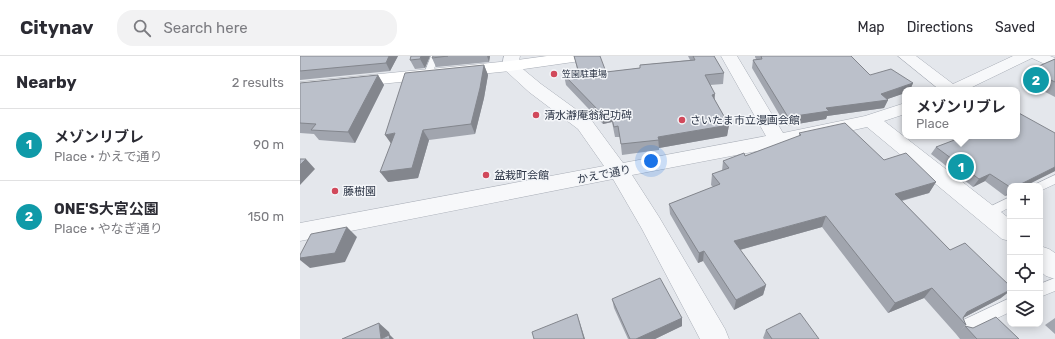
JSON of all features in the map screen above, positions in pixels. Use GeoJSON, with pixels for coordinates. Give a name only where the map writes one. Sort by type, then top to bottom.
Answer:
{"type":"FeatureCollection","features":[{"type":"Feature","properties":{"kind":"street"},"geometry":{"type":"LineString","coordinates":[[300,87],[428,74],[511,61],[580,56]]}},
{"type":"Feature","properties":{"kind":"street"},"geometry":{"type":"LineString","coordinates":[[728,56],[778,141]]}},
{"type":"Feature","properties":{"kind":"street"},"geometry":{"type":"LineString","coordinates":[[906,56],[948,87]]}},
{"type":"Feature","properties":{"kind":"street"},"geometry":{"type":"LineString","coordinates":[[958,87],[1025,56]]}},
{"type":"Feature","properties":{"kind":"street"},"geometry":{"type":"LineString","coordinates":[[1038,56],[1055,64]]}},
{"type":"Feature","properties":{"kind":"street"},"geometry":{"type":"LineString","coordinates":[[511,61],[535,88],[585,125],[618,171],[651,223],[708,337]]}},
{"type":"Feature","properties":{"kind":"street","name":"かえで通り"},"geometry":{"type":"LineString","coordinates":[[300,232],[825,132],[870,120],[902,109]]}},
{"type":"Feature","properties":{"kind":"street"},"geometry":{"type":"LineString","coordinates":[[870,120],[1007,230]]}},
{"type":"Feature","properties":{"kind":"street"},"geometry":{"type":"LineString","coordinates":[[1043,258],[1055,268]]}},
{"type":"Feature","properties":{"kind":"lane"},"geometry":{"type":"LineString","coordinates":[[428,74],[435,56]]}},
{"type":"Feature","properties":{"kind":"lane"},"geometry":{"type":"LineString","coordinates":[[1043,186],[1055,180]]}},
{"type":"Feature","properties":{"kind":"lane"},"geometry":{"type":"LineString","coordinates":[[987,213],[1007,203]]}},
{"type":"Feature","properties":{"kind":"lane"},"geometry":{"type":"LineString","coordinates":[[1043,290],[1055,284]]}},
{"type":"Feature","properties":{"kind":"lane"},"geometry":{"type":"LineString","coordinates":[[962,328],[1007,306]]}},
{"type":"Feature","properties":{"kind":"building"},"geometry":{"type":"Polygon","coordinates":[[[300,56],[389,56],[386,63],[300,71],[300,56]]]}},
{"type":"Feature","properties":{"kind":"building"},"geometry":{"type":"Polygon","coordinates":[[[411,56],[421,56],[420,59],[410,60],[411,56]]]}},
{"type":"Feature","properties":{"kind":"building"},"geometry":{"type":"Polygon","coordinates":[[[433,56],[448,56],[432,58],[433,56]]]}},
{"type":"Feature","properties":{"kind":"building"},"geometry":{"type":"Polygon","coordinates":[[[574,56],[600,56],[606,72],[640,68],[640,65],[695,60],[693,56],[714,56],[724,73],[705,75],[715,94],[712,95],[729,125],[658,137],[659,140],[621,144],[618,126],[614,127],[610,111],[602,114],[564,75],[579,73],[574,56]]]}},
{"type":"Feature","properties":{"kind":"building"},"geometry":{"type":"Polygon","coordinates":[[[761,56],[851,56],[870,75],[891,69],[913,83],[881,94],[888,100],[826,108],[829,111],[788,117],[753,60],[762,59],[761,56]]]}},
{"type":"Feature","properties":{"kind":"building"},"geometry":{"type":"Polygon","coordinates":[[[1055,59],[1055,82],[1030,70],[1055,59]]]}},
{"type":"Feature","properties":{"kind":"building"},"geometry":{"type":"Polygon","coordinates":[[[484,65],[471,124],[423,130],[412,168],[380,172],[395,133],[385,135],[405,73],[484,65]]]}},
{"type":"Feature","properties":{"kind":"building"},"geometry":{"type":"Polygon","coordinates":[[[378,75],[348,132],[311,130],[316,124],[300,123],[300,83],[378,75]]]}},
{"type":"Feature","properties":{"kind":"building"},"geometry":{"type":"Polygon","coordinates":[[[1020,114],[1055,133],[1055,167],[1023,183],[1007,183],[1007,185],[990,174],[979,179],[936,147],[957,139],[1020,139],[1020,114]]]}},
{"type":"Feature","properties":{"kind":"building"},"geometry":{"type":"Polygon","coordinates":[[[845,123],[884,160],[906,153],[936,182],[895,194],[950,250],[965,243],[1007,283],[1007,292],[967,312],[963,318],[966,325],[932,288],[895,303],[826,216],[734,241],[766,285],[736,300],[704,251],[699,253],[669,204],[720,184],[712,174],[729,168],[723,161],[744,153],[745,156],[801,135],[799,133],[845,123]]]}},
{"type":"Feature","properties":{"kind":"building"},"geometry":{"type":"Polygon","coordinates":[[[300,159],[306,159],[300,165],[300,159]]]}},
{"type":"Feature","properties":{"kind":"building"},"geometry":{"type":"Polygon","coordinates":[[[347,227],[335,253],[300,258],[300,255],[311,234],[347,227]]]}},
{"type":"Feature","properties":{"kind":"building"},"geometry":{"type":"Polygon","coordinates":[[[660,278],[682,318],[636,339],[630,339],[612,299],[660,278]]]}},
{"type":"Feature","properties":{"kind":"building"},"geometry":{"type":"Polygon","coordinates":[[[800,313],[819,339],[772,339],[766,330],[800,313]]]}},
{"type":"Feature","properties":{"kind":"building"},"geometry":{"type":"Polygon","coordinates":[[[577,314],[584,339],[534,339],[532,332],[577,314]]]}},
{"type":"Feature","properties":{"kind":"building"},"geometry":{"type":"Polygon","coordinates":[[[996,317],[1019,339],[977,339],[965,326],[973,328],[996,317]]]}},
{"type":"Feature","properties":{"kind":"building"},"geometry":{"type":"Polygon","coordinates":[[[379,323],[381,339],[342,339],[379,323]]]}},
{"type":"Feature","properties":{"kind":"building"},"geometry":{"type":"Polygon","coordinates":[[[389,335],[390,339],[381,339],[389,335]]]}},
{"type":"Feature","properties":{"kind":"place","name":"笠園駐車場"},"geometry":{"type":"Point","coordinates":[554,74]}},
{"type":"Feature","properties":{"kind":"place","name":"ONE'S大宮公園"},"geometry":{"type":"Point","coordinates":[1036,80]}},
{"type":"Feature","properties":{"kind":"place","name":"清水瀞庵翁紀功碑"},"geometry":{"type":"Point","coordinates":[536,115]}},
{"type":"Feature","properties":{"kind":"place","name":"さいたま市立漫画会館"},"geometry":{"type":"Point","coordinates":[682,120]}},
{"type":"Feature","properties":{"kind":"place","name":"メゾンリブレ"},"geometry":{"type":"Point","coordinates":[961,167]}},
{"type":"Feature","properties":{"kind":"place","name":"盆栽町会館"},"geometry":{"type":"Point","coordinates":[486,175]}},
{"type":"Feature","properties":{"kind":"place","name":"藤樹園"},"geometry":{"type":"Point","coordinates":[335,191]}}]}
